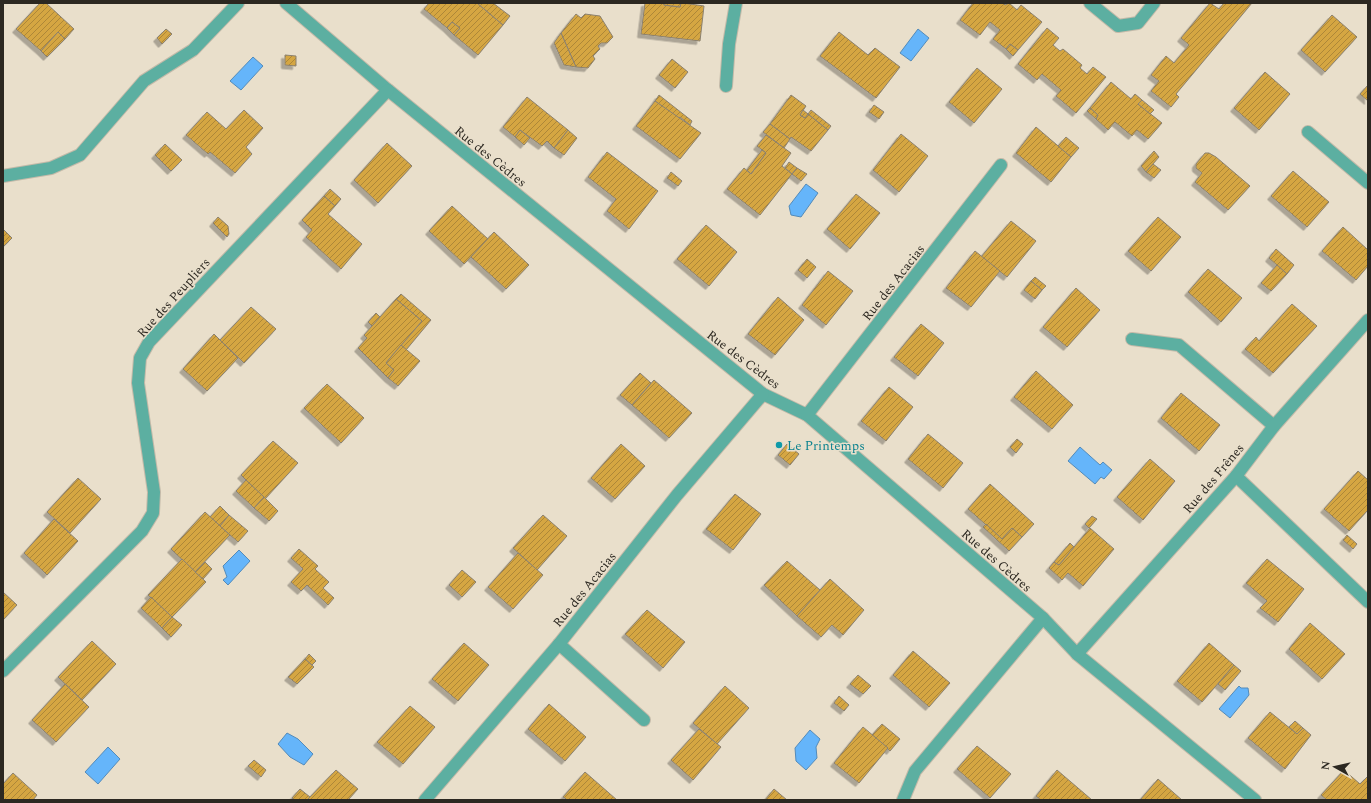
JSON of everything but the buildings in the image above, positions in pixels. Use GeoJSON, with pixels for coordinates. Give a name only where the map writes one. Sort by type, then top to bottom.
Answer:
{"type":"FeatureCollection","features":[{"type":"Feature","properties":{"kind":"street"},"geometry":{"type":"LineString","coordinates":[[3,176],[51,168],[80,156],[144,80],[193,50],[238,3]]}},
{"type":"Feature","properties":{"kind":"street","name":"Rue des Cèdres"},"geometry":{"type":"LineString","coordinates":[[286,3],[388,90],[763,394],[807,415],[1043,618],[1078,654],[1255,800]]}},
{"type":"Feature","properties":{"kind":"street"},"geometry":{"type":"LineString","coordinates":[[726,86],[729,44],[736,3]]}},
{"type":"Feature","properties":{"kind":"street"},"geometry":{"type":"LineString","coordinates":[[1090,3],[1118,26],[1138,23],[1154,3]]}},
{"type":"Feature","properties":{"kind":"street","name":"Rue des Peupliers"},"geometry":{"type":"LineString","coordinates":[[3,671],[142,531],[152,513],[154,492],[138,383],[140,358],[149,342],[388,90]]}},
{"type":"Feature","properties":{"kind":"street"},"geometry":{"type":"LineString","coordinates":[[1308,132],[1368,183]]}},
{"type":"Feature","properties":{"kind":"street","name":"Rue des Acacias"},"geometry":{"type":"LineString","coordinates":[[807,415],[1001,165]]}},
{"type":"Feature","properties":{"kind":"street","name":"Rue des Frênes"},"geometry":{"type":"LineString","coordinates":[[1078,654],[1236,476],[1274,426],[1368,320]]}},
{"type":"Feature","properties":{"kind":"street"},"geometry":{"type":"LineString","coordinates":[[1132,339],[1179,346],[1274,426]]}},
{"type":"Feature","properties":{"kind":"street","name":"Rue des Acacias"},"geometry":{"type":"LineString","coordinates":[[425,800],[559,644],[677,495],[763,394]]}},
{"type":"Feature","properties":{"kind":"street"},"geometry":{"type":"LineString","coordinates":[[1236,476],[1368,602]]}},
{"type":"Feature","properties":{"kind":"street"},"geometry":{"type":"LineString","coordinates":[[903,800],[915,771],[1043,618]]}},
{"type":"Feature","properties":{"kind":"street"},"geometry":{"type":"LineString","coordinates":[[559,644],[644,720]]}},
{"type":"Feature","properties":{"kind":"water"},"geometry":{"type":"Polygon","coordinates":[[[918,29],[929,38],[911,61],[900,53],[918,29]]]}},
{"type":"Feature","properties":{"kind":"water"},"geometry":{"type":"Polygon","coordinates":[[[253,57],[263,66],[241,90],[230,81],[253,57]]]}},
{"type":"Feature","properties":{"kind":"water"},"geometry":{"type":"Polygon","coordinates":[[[806,184],[818,193],[801,217],[791,215],[789,206],[806,184]]]}},
{"type":"Feature","properties":{"kind":"water"},"geometry":{"type":"Polygon","coordinates":[[[1080,447],[1100,465],[1103,462],[1112,470],[1104,479],[1101,477],[1095,484],[1068,461],[1080,447]]]}},
{"type":"Feature","properties":{"kind":"water"},"geometry":{"type":"Polygon","coordinates":[[[239,550],[250,561],[228,585],[223,580],[227,577],[223,566],[239,550]]]}},
{"type":"Feature","properties":{"kind":"water"},"geometry":{"type":"Polygon","coordinates":[[[1239,686],[1241,688],[1248,688],[1249,695],[1230,718],[1219,709],[1239,686]]]}},
{"type":"Feature","properties":{"kind":"water"},"geometry":{"type":"Polygon","coordinates":[[[810,730],[820,739],[816,747],[817,758],[806,770],[796,761],[795,748],[810,730]]]}},
{"type":"Feature","properties":{"kind":"water"},"geometry":{"type":"Polygon","coordinates":[[[287,733],[298,739],[313,754],[304,765],[290,757],[278,744],[287,733]]]}},
{"type":"Feature","properties":{"kind":"water"},"geometry":{"type":"Polygon","coordinates":[[[108,747],[120,759],[98,784],[85,772],[108,747]]]}},
{"type":"Feature","properties":{"kind":"place","name":"Le Printemps"},"geometry":{"type":"Point","coordinates":[779,445]}}]}
